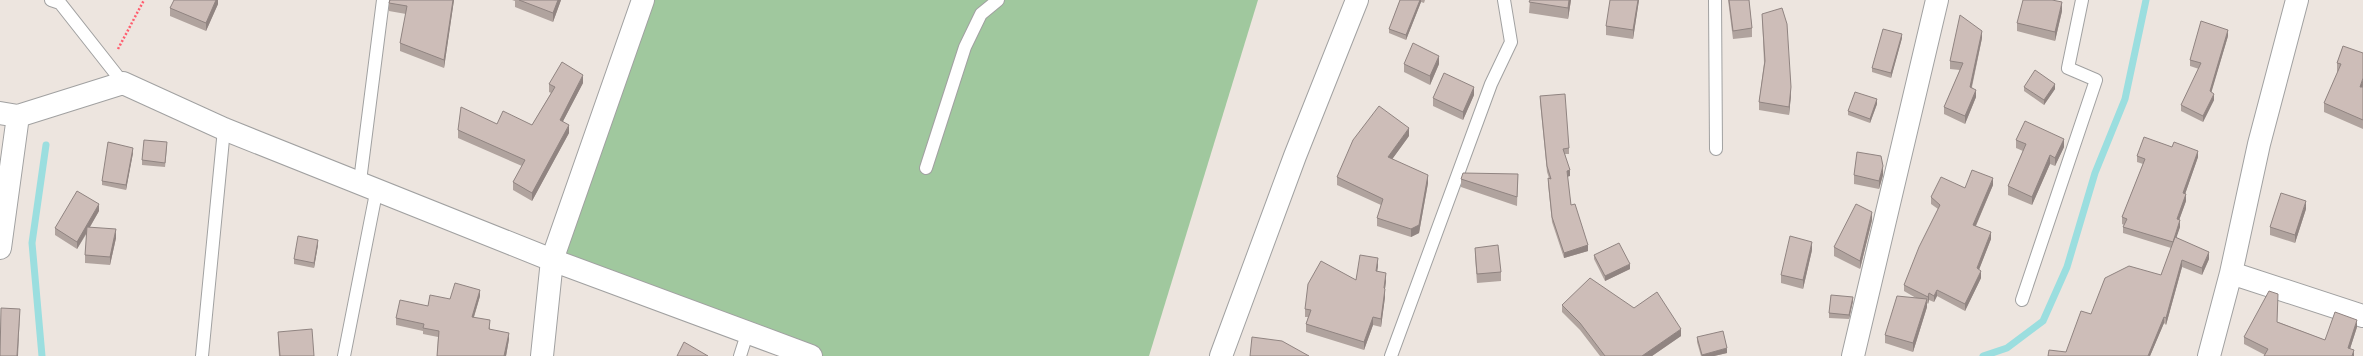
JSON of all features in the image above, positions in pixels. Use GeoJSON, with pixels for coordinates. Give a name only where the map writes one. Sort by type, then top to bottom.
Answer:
{"type":"FeatureCollection","features":[{"type":"Feature","properties":{"kind":"street"},"geometry":{"type":"LineString","coordinates":[[542,356],[552,260],[644,0]]}},
{"type":"Feature","properties":{"kind":"street"},"geometry":{"type":"LineString","coordinates":[[1221,356],[1294,156],[1357,0]]}},
{"type":"Feature","properties":{"kind":"street"},"geometry":{"type":"LineString","coordinates":[[1853,356],[1937,0]]}},
{"type":"Feature","properties":{"kind":"street"},"geometry":{"type":"LineString","coordinates":[[2209,356],[2231,273],[2259,144],[2297,0]]}},
{"type":"Feature","properties":{"kind":"street"},"geometry":{"type":"LineString","coordinates":[[0,248],[9,114],[123,83],[224,129],[368,185],[552,260],[747,334],[810,356]]}},
{"type":"Feature","properties":{"kind":"street"},"geometry":{"type":"LineString","coordinates":[[2231,273],[2363,316]]}},
{"type":"Feature","properties":{"kind":"lane"},"geometry":{"type":"LineString","coordinates":[[51,0],[60,3],[123,83]]}},
{"type":"Feature","properties":{"kind":"lane"},"geometry":{"type":"LineString","coordinates":[[344,356],[368,185],[383,0]]}},
{"type":"Feature","properties":{"kind":"lane"},"geometry":{"type":"LineString","coordinates":[[926,168],[965,46],[981,14],[998,0]]}},
{"type":"Feature","properties":{"kind":"lane"},"geometry":{"type":"LineString","coordinates":[[1391,356],[1491,84],[1511,42],[1504,0]]}},
{"type":"Feature","properties":{"kind":"lane"},"geometry":{"type":"LineString","coordinates":[[1715,0],[1716,149]]}},
{"type":"Feature","properties":{"kind":"lane"},"geometry":{"type":"LineString","coordinates":[[2022,300],[2096,80],[2068,68],[2082,0]]}},
{"type":"Feature","properties":{"kind":"lane"},"geometry":{"type":"LineString","coordinates":[[202,356],[224,129]]}},
{"type":"Feature","properties":{"kind":"lane"},"geometry":{"type":"LineString","coordinates":[[740,356],[747,334]]}},
{"type":"Feature","properties":{"kind":"path"},"geometry":{"type":"LineString","coordinates":[[108,65],[144,0]]}},
{"type":"Feature","properties":{"kind":"green space"},"geometry":{"type":"Polygon","coordinates":[[[643,0],[1258,0],[1149,356],[814,356],[552,260],[643,0]]]}},
{"type":"Feature","properties":{"kind":"building"},"geometry":{"type":"Polygon","coordinates":[[[174,0],[216,0],[206,23],[170,8],[174,0]]]}},
{"type":"Feature","properties":{"kind":"building"},"geometry":{"type":"Polygon","coordinates":[[[390,0],[453,0],[444,60],[400,43],[407,6],[389,3],[390,0]]]}},
{"type":"Feature","properties":{"kind":"building"},"geometry":{"type":"Polygon","coordinates":[[[519,0],[558,0],[553,13],[519,0]]]}},
{"type":"Feature","properties":{"kind":"building"},"geometry":{"type":"Polygon","coordinates":[[[1400,0],[1420,0],[1406,35],[1389,29],[1400,0]]]}},
{"type":"Feature","properties":{"kind":"building"},"geometry":{"type":"Polygon","coordinates":[[[1530,0],[1569,0],[1568,8],[1529,2],[1530,0]]]}},
{"type":"Feature","properties":{"kind":"building"},"geometry":{"type":"Polygon","coordinates":[[[1610,0],[1638,0],[1633,30],[1606,26],[1610,0]]]}},
{"type":"Feature","properties":{"kind":"building"},"geometry":{"type":"Polygon","coordinates":[[[1729,0],[1749,0],[1752,28],[1733,31],[1729,0]]]}},
{"type":"Feature","properties":{"kind":"building"},"geometry":{"type":"Polygon","coordinates":[[[2023,0],[2052,0],[2062,2],[2055,32],[2017,23],[2023,0]]]}},
{"type":"Feature","properties":{"kind":"building"},"geometry":{"type":"Polygon","coordinates":[[[1782,8],[1787,24],[1791,87],[1789,107],[1759,102],[1765,61],[1762,14],[1782,8]]]}},
{"type":"Feature","properties":{"kind":"building"},"geometry":{"type":"Polygon","coordinates":[[[1960,15],[1982,31],[1970,87],[1976,90],[1965,116],[1944,107],[1963,63],[1950,61],[1960,15]]]}},
{"type":"Feature","properties":{"kind":"building"},"geometry":{"type":"Polygon","coordinates":[[[2201,21],[2228,30],[2210,91],[2214,94],[2203,116],[2181,105],[2201,63],[2190,60],[2201,21]]]}},
{"type":"Feature","properties":{"kind":"building"},"geometry":{"type":"Polygon","coordinates":[[[1883,29],[1902,34],[1891,73],[1872,68],[1883,29]]]}},
{"type":"Feature","properties":{"kind":"building"},"geometry":{"type":"Polygon","coordinates":[[[1413,43],[1439,56],[1430,76],[1404,64],[1413,43]]]}},
{"type":"Feature","properties":{"kind":"building"},"geometry":{"type":"Polygon","coordinates":[[[2343,46],[2363,53],[2363,78],[2360,87],[2363,87],[2363,120],[2324,103],[2341,64],[2337,63],[2343,46]]]}},
{"type":"Feature","properties":{"kind":"building"},"geometry":{"type":"Polygon","coordinates":[[[562,62],[583,75],[560,120],[569,125],[532,193],[513,182],[525,160],[458,130],[461,107],[497,124],[503,111],[532,125],[555,87],[549,84],[562,62]]]}},
{"type":"Feature","properties":{"kind":"building"},"geometry":{"type":"Polygon","coordinates":[[[2035,70],[2055,84],[2044,100],[2024,87],[2035,70]]]}},
{"type":"Feature","properties":{"kind":"building"},"geometry":{"type":"Polygon","coordinates":[[[1444,73],[1474,87],[1463,112],[1433,98],[1444,73]]]}},
{"type":"Feature","properties":{"kind":"building"},"geometry":{"type":"Polygon","coordinates":[[[1855,92],[1877,99],[1870,119],[1848,111],[1855,92]]]}},
{"type":"Feature","properties":{"kind":"building"},"geometry":{"type":"Polygon","coordinates":[[[1565,94],[1569,148],[1563,149],[1570,170],[1567,171],[1571,205],[1575,204],[1588,245],[1564,253],[1552,217],[1548,178],[1551,179],[1547,166],[1540,96],[1565,94]]]}},
{"type":"Feature","properties":{"kind":"building"},"geometry":{"type":"Polygon","coordinates":[[[1379,106],[1409,128],[1388,157],[1428,175],[1419,225],[1411,229],[1377,218],[1383,199],[1337,177],[1353,140],[1379,106]]]}},
{"type":"Feature","properties":{"kind":"building"},"geometry":{"type":"Polygon","coordinates":[[[2025,121],[2064,139],[2055,158],[2050,155],[2032,197],[2008,186],[2026,144],[2016,140],[2025,121]]]}},
{"type":"Feature","properties":{"kind":"building"},"geometry":{"type":"Polygon","coordinates":[[[2144,137],[2172,147],[2174,142],[2198,151],[2183,193],[2186,194],[2177,219],[2180,220],[2173,242],[2123,227],[2127,219],[2122,217],[2145,159],[2137,156],[2144,137]]]}},
{"type":"Feature","properties":{"kind":"building"},"geometry":{"type":"Polygon","coordinates":[[[144,140],[167,142],[165,163],[142,160],[144,140]]]}},
{"type":"Feature","properties":{"kind":"building"},"geometry":{"type":"Polygon","coordinates":[[[108,142],[133,148],[126,185],[102,181],[108,142]]]}},
{"type":"Feature","properties":{"kind":"building"},"geometry":{"type":"Polygon","coordinates":[[[1857,152],[1881,156],[1883,166],[1879,181],[1854,175],[1857,152]]]}},
{"type":"Feature","properties":{"kind":"building"},"geometry":{"type":"Polygon","coordinates":[[[1972,170],[1993,178],[1973,225],[1991,232],[1977,268],[1981,271],[1965,304],[1937,290],[1934,296],[1929,293],[1928,297],[1904,285],[1919,247],[1940,205],[1931,197],[1941,177],[1965,188],[1972,170]]]}},
{"type":"Feature","properties":{"kind":"building"},"geometry":{"type":"Polygon","coordinates":[[[1463,173],[1518,174],[1517,197],[1461,179],[1463,173]]]}},
{"type":"Feature","properties":{"kind":"building"},"geometry":{"type":"Polygon","coordinates":[[[77,191],[99,204],[77,242],[55,228],[77,191]]]}},
{"type":"Feature","properties":{"kind":"building"},"geometry":{"type":"Polygon","coordinates":[[[2281,193],[2306,201],[2295,235],[2270,227],[2281,193]]]}},
{"type":"Feature","properties":{"kind":"building"},"geometry":{"type":"Polygon","coordinates":[[[1856,204],[1872,212],[1860,261],[1834,247],[1856,204]]]}},
{"type":"Feature","properties":{"kind":"building"},"geometry":{"type":"Polygon","coordinates":[[[87,227],[116,229],[110,257],[85,255],[87,227]]]}},
{"type":"Feature","properties":{"kind":"building"},"geometry":{"type":"Polygon","coordinates":[[[298,236],[318,240],[314,263],[294,259],[298,236]]]}},
{"type":"Feature","properties":{"kind":"building"},"geometry":{"type":"Polygon","coordinates":[[[1790,236],[1812,242],[1803,280],[1781,275],[1790,236]]]}},
{"type":"Feature","properties":{"kind":"building"},"geometry":{"type":"Polygon","coordinates":[[[2175,237],[2209,252],[2202,268],[2182,260],[2166,318],[2164,317],[2148,356],[2048,356],[2049,350],[2066,352],[2081,311],[2091,314],[2105,278],[2129,266],[2161,275],[2175,237]]]}},
{"type":"Feature","properties":{"kind":"building"},"geometry":{"type":"Polygon","coordinates":[[[1619,243],[1630,264],[1605,276],[1594,255],[1619,243]]]}},
{"type":"Feature","properties":{"kind":"building"},"geometry":{"type":"Polygon","coordinates":[[[1498,245],[1501,272],[1477,274],[1475,248],[1498,245]]]}},
{"type":"Feature","properties":{"kind":"building"},"geometry":{"type":"Polygon","coordinates":[[[1360,255],[1378,258],[1376,271],[1386,273],[1381,319],[1373,317],[1364,342],[1306,324],[1311,310],[1305,309],[1308,284],[1321,261],[1356,280],[1360,255]]]}},
{"type":"Feature","properties":{"kind":"building"},"geometry":{"type":"Polygon","coordinates":[[[1590,278],[1634,308],[1657,292],[1681,329],[1642,356],[1605,356],[1580,323],[1562,305],[1590,278]]]}},
{"type":"Feature","properties":{"kind":"building"},"geometry":{"type":"Polygon","coordinates":[[[455,283],[480,290],[472,317],[490,320],[489,329],[509,333],[504,356],[437,356],[439,331],[423,328],[424,324],[396,318],[400,300],[428,306],[430,295],[450,299],[455,283]]]}},
{"type":"Feature","properties":{"kind":"building"},"geometry":{"type":"Polygon","coordinates":[[[2269,291],[2278,294],[2277,322],[2325,340],[2335,312],[2357,320],[2348,348],[2354,350],[2352,356],[2264,356],[2268,349],[2244,337],[2269,291]]]}},
{"type":"Feature","properties":{"kind":"building"},"geometry":{"type":"Polygon","coordinates":[[[1831,295],[1853,297],[1849,315],[1829,313],[1831,295]]]}},
{"type":"Feature","properties":{"kind":"building"},"geometry":{"type":"Polygon","coordinates":[[[1897,296],[1927,299],[1913,343],[1885,335],[1897,296]]]}},
{"type":"Feature","properties":{"kind":"building"},"geometry":{"type":"Polygon","coordinates":[[[1,308],[20,309],[17,356],[0,356],[1,308]]]}},
{"type":"Feature","properties":{"kind":"building"},"geometry":{"type":"Polygon","coordinates":[[[312,329],[314,356],[280,356],[278,332],[312,329]]]}},
{"type":"Feature","properties":{"kind":"building"},"geometry":{"type":"Polygon","coordinates":[[[1723,331],[1727,348],[1702,355],[1697,337],[1723,331]]]}},
{"type":"Feature","properties":{"kind":"building"},"geometry":{"type":"Polygon","coordinates":[[[1252,337],[1282,341],[1309,356],[1250,356],[1252,337]]]}},
{"type":"Feature","properties":{"kind":"building"},"geometry":{"type":"Polygon","coordinates":[[[684,342],[708,356],[677,356],[684,342]]]}},
{"type":"Feature","properties":{"kind":"waterway"},"geometry":{"type":"LineString","coordinates":[[1983,356],[2007,348],[2043,321],[2067,267],[2095,173],[2125,99],[2146,0]]}},
{"type":"Feature","properties":{"kind":"waterway"},"geometry":{"type":"LineString","coordinates":[[42,356],[32,243],[46,145]]}}]}
